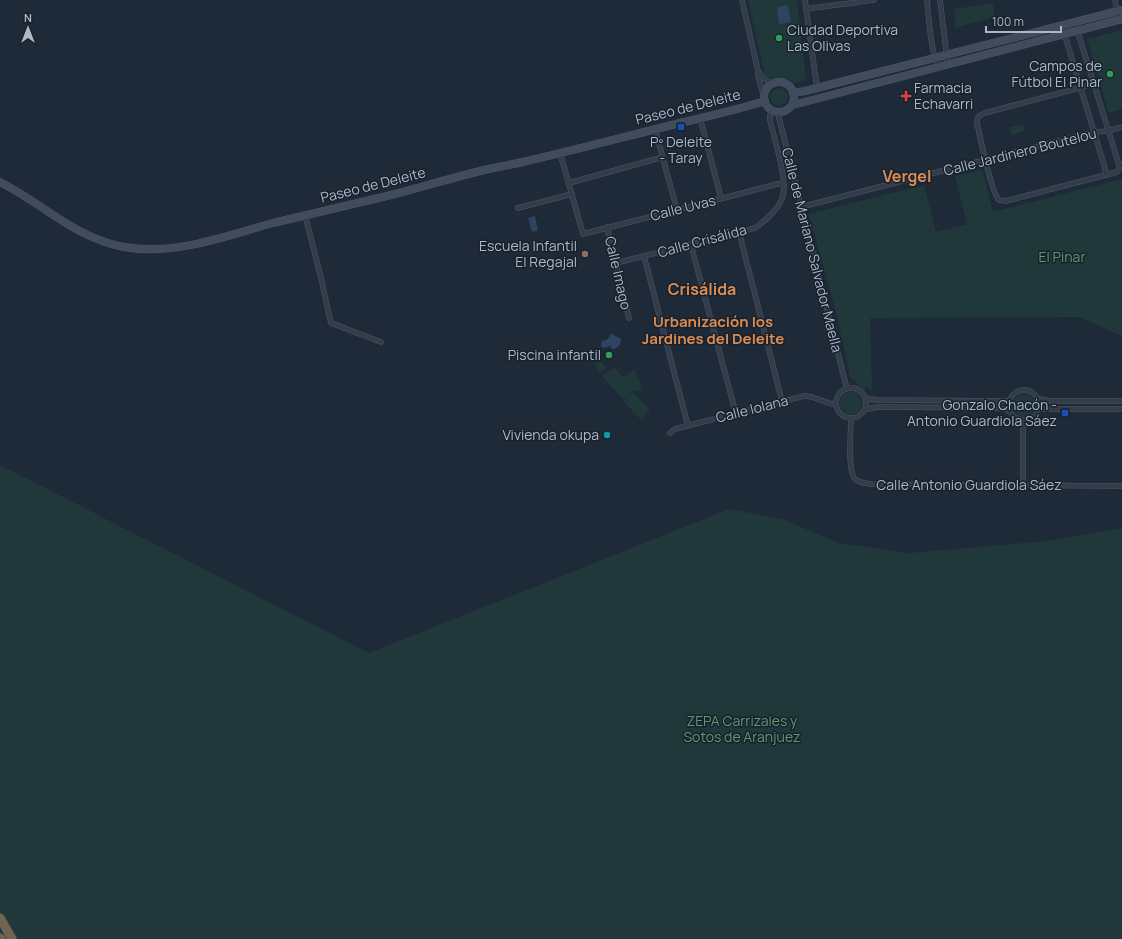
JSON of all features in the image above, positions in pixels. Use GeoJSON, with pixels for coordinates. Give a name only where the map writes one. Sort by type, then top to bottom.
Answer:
{"type":"FeatureCollection","features":[{"type":"Feature","properties":{"kind":"highway"},"geometry":{"type":"LineString","coordinates":[[0,918],[12,939]]}},
{"type":"Feature","properties":{"kind":"main road"},"geometry":{"type":"LineString","coordinates":[[793,93],[1062,26],[1119,10]]}},
{"type":"Feature","properties":{"kind":"main road"},"geometry":{"type":"LineString","coordinates":[[793,105],[794,98],[791,88],[783,83],[773,84],[766,90],[764,99],[766,105],[776,111],[788,110],[793,105],[1121,20]]}},
{"type":"Feature","properties":{"kind":"main road","name":"Paseo de Deleite"},"geometry":{"type":"LineString","coordinates":[[0,182],[14,189],[77,230],[109,244],[124,247],[160,250],[185,246],[485,170],[522,163],[700,118],[764,99]]}},
{"type":"Feature","properties":{"kind":"street"},"geometry":{"type":"LineString","coordinates":[[742,0],[764,99]]}},
{"type":"Feature","properties":{"kind":"street"},"geometry":{"type":"LineString","coordinates":[[805,0],[817,88]]}},
{"type":"Feature","properties":{"kind":"street"},"geometry":{"type":"LineString","coordinates":[[806,9],[874,0]]}},
{"type":"Feature","properties":{"kind":"street"},"geometry":{"type":"LineString","coordinates":[[927,0],[936,64],[939,67]]}},
{"type":"Feature","properties":{"kind":"street"},"geometry":{"type":"LineString","coordinates":[[940,0],[947,65]]}},
{"type":"Feature","properties":{"kind":"street"},"geometry":{"type":"LineString","coordinates":[[1115,0],[1121,20]]}},
{"type":"Feature","properties":{"kind":"street"},"geometry":{"type":"LineString","coordinates":[[1072,23],[1080,39],[1094,84],[1108,130],[1121,165],[1116,172],[1107,175],[1006,201],[999,200],[995,195],[985,160],[976,123],[977,118],[980,115],[1094,84]]}},
{"type":"Feature","properties":{"kind":"street"},"geometry":{"type":"LineString","coordinates":[[1062,26],[1107,175]]}},
{"type":"Feature","properties":{"kind":"street"},"geometry":{"type":"LineString","coordinates":[[758,70],[763,78],[773,84]]}},
{"type":"Feature","properties":{"kind":"street","name":"Calle Crisálida"},"geometry":{"type":"LineString","coordinates":[[616,263],[755,228],[761,224],[782,200],[784,185],[770,120],[770,114],[776,111]]}},
{"type":"Feature","properties":{"kind":"street","name":"Calle de Mariano Salvador Maella"},"geometry":{"type":"LineString","coordinates":[[776,111],[847,388]]}},
{"type":"Feature","properties":{"kind":"street"},"geometry":{"type":"LineString","coordinates":[[700,118],[721,198]]}},
{"type":"Feature","properties":{"kind":"street","name":"Calle Jardinero Boutelou"},"geometry":{"type":"LineString","coordinates":[[801,207],[1094,132],[1122,127]]}},
{"type":"Feature","properties":{"kind":"street"},"geometry":{"type":"LineString","coordinates":[[655,129],[677,210]]}},
{"type":"Feature","properties":{"kind":"street"},"geometry":{"type":"LineString","coordinates":[[518,208],[572,194],[560,153]]}},
{"type":"Feature","properties":{"kind":"street"},"geometry":{"type":"LineString","coordinates":[[569,183],[663,157]]}},
{"type":"Feature","properties":{"kind":"street","name":"Calle Uvas"},"geometry":{"type":"LineString","coordinates":[[572,194],[583,234],[777,184],[784,185]]}},
{"type":"Feature","properties":{"kind":"street"},"geometry":{"type":"LineString","coordinates":[[305,216],[331,323],[381,342]]}},
{"type":"Feature","properties":{"kind":"street","name":"Calle Imago"},"geometry":{"type":"LineString","coordinates":[[607,227],[628,318]]}},
{"type":"Feature","properties":{"kind":"street"},"geometry":{"type":"LineString","coordinates":[[739,232],[782,402]]}},
{"type":"Feature","properties":{"kind":"street"},"geometry":{"type":"LineString","coordinates":[[691,245],[736,414]]}},
{"type":"Feature","properties":{"kind":"street"},"geometry":{"type":"LineString","coordinates":[[644,256],[688,426]]}},
{"type":"Feature","properties":{"kind":"street"},"geometry":{"type":"LineString","coordinates":[[865,397],[866,406],[859,416],[846,418],[839,413],[836,405],[837,396],[847,388],[856,389],[865,397],[878,400],[1009,401]]}},
{"type":"Feature","properties":{"kind":"street"},"geometry":{"type":"LineString","coordinates":[[1024,390],[1033,393],[1038,399],[1038,409],[1031,419],[1023,421],[1015,418],[1008,408],[1009,401],[1014,393],[1019,391],[1024,390]]}},
{"type":"Feature","properties":{"kind":"street","name":"Calle Iolana"},"geometry":{"type":"LineString","coordinates":[[670,434],[675,429],[804,396],[812,396],[836,405]]}},
{"type":"Feature","properties":{"kind":"street"},"geometry":{"type":"LineString","coordinates":[[1038,399],[1051,401],[1122,402]]}},
{"type":"Feature","properties":{"kind":"street"},"geometry":{"type":"LineString","coordinates":[[864,410],[877,408],[996,408],[1010,412]]}},
{"type":"Feature","properties":{"kind":"street"},"geometry":{"type":"LineString","coordinates":[[1038,409],[1122,409]]}},
{"type":"Feature","properties":{"kind":"street","name":"Calle Antonio Guardiola Sáez"},"geometry":{"type":"LineString","coordinates":[[851,418],[850,466],[852,475],[855,479],[862,483],[1122,486]]}},
{"type":"Feature","properties":{"kind":"street"},"geometry":{"type":"LineString","coordinates":[[1023,421],[1023,485]]}},
{"type":"Feature","properties":{"kind":"green space","name":"Ciudad Deportiva Las Olivas"},"geometry":{"type":"Polygon","coordinates":[[[748,0],[797,0],[806,81],[793,83],[784,79],[765,76],[748,0]]]}},
{"type":"Feature","properties":{"kind":"green space"},"geometry":{"type":"Polygon","coordinates":[[[993,3],[994,17],[955,28],[954,9],[993,3]]]}},
{"type":"Feature","properties":{"kind":"green space","name":"Campos de Fútbol El Pinar"},"geometry":{"type":"Polygon","coordinates":[[[1122,30],[1122,109],[1109,113],[1087,39],[1122,30]]]}},
{"type":"Feature","properties":{"kind":"green space"},"geometry":{"type":"Polygon","coordinates":[[[779,88],[785,91],[788,97],[785,103],[779,106],[773,103],[770,97],[773,91],[779,88]]]}},
{"type":"Feature","properties":{"kind":"green space"},"geometry":{"type":"Polygon","coordinates":[[[1023,124],[1025,131],[1011,135],[1009,127],[1023,124]]]}},
{"type":"Feature","properties":{"kind":"green space","name":"El Pinar"},"geometry":{"type":"Polygon","coordinates":[[[982,170],[993,212],[1122,179],[1122,336],[1079,317],[870,318],[872,392],[866,387],[864,395],[856,381],[850,377],[838,320],[809,214],[924,185],[936,232],[967,224],[955,176],[982,170]]]}},
{"type":"Feature","properties":{"kind":"green space"},"geometry":{"type":"Polygon","coordinates":[[[600,360],[606,368],[600,373],[594,364],[600,360]]]}},
{"type":"Feature","properties":{"kind":"green space"},"geometry":{"type":"Polygon","coordinates":[[[614,367],[623,377],[635,369],[642,388],[636,392],[634,390],[623,399],[602,376],[614,367]]]}},
{"type":"Feature","properties":{"kind":"green space"},"geometry":{"type":"Polygon","coordinates":[[[632,392],[650,410],[641,420],[623,401],[632,392]]]}},
{"type":"Feature","properties":{"kind":"green space"},"geometry":{"type":"Polygon","coordinates":[[[851,392],[859,395],[862,403],[859,411],[851,414],[843,411],[840,403],[843,395],[851,392]]]}},
{"type":"Feature","properties":{"kind":"green space"},"geometry":{"type":"Polygon","coordinates":[[[1024,394],[1032,397],[1035,405],[1032,413],[1024,416],[1016,413],[1013,405],[1016,397],[1024,394]]]}},
{"type":"Feature","properties":{"kind":"green space","name":"ZEPA Carrizales y Sotos de Aranjuez"},"geometry":{"type":"Polygon","coordinates":[[[0,465],[369,653],[729,509],[782,519],[839,543],[910,553],[1046,541],[1122,528],[1122,939],[0,939],[0,465]]]}},
{"type":"Feature","properties":{"kind":"water"},"geometry":{"type":"Polygon","coordinates":[[[788,5],[791,22],[779,24],[777,7],[788,5]]]}},
{"type":"Feature","properties":{"kind":"water"},"geometry":{"type":"Polygon","coordinates":[[[535,216],[538,230],[532,232],[528,218],[535,216]]]}},
{"type":"Feature","properties":{"kind":"water"},"geometry":{"type":"Polygon","coordinates":[[[611,334],[621,339],[620,345],[615,349],[612,349],[610,346],[604,348],[601,346],[602,341],[608,339],[611,334]]]}},
{"type":"Feature","properties":{"kind":"place","name":"Ciudad Deportiva Las Olivas"},"geometry":{"type":"Point","coordinates":[779,38]}},
{"type":"Feature","properties":{"kind":"place","name":"Campos de Fútbol El Pinar"},"geometry":{"type":"Point","coordinates":[1110,74]}},
{"type":"Feature","properties":{"kind":"place","name":"Farmacia Echavarri"},"geometry":{"type":"Point","coordinates":[906,96]}},
{"type":"Feature","properties":{"kind":"place","name":"Pº Deleite - Taray"},"geometry":{"type":"Point","coordinates":[681,127]}},
{"type":"Feature","properties":{"kind":"place","name":"Escuela Infantil El Regajal"},"geometry":{"type":"Point","coordinates":[585,254]}},
{"type":"Feature","properties":{"kind":"place","name":"Piscina infantil"},"geometry":{"type":"Point","coordinates":[609,355]}},
{"type":"Feature","properties":{"kind":"place","name":"Gonzalo Chacón - Antonio Guardiola Sáez"},"geometry":{"type":"Point","coordinates":[1065,413]}},
{"type":"Feature","properties":{"kind":"place","name":"Vivienda okupa"},"geometry":{"type":"Point","coordinates":[607,435]}},
{"type":"Feature","properties":{"kind":"district","name":"Vergel"},"geometry":{"type":"Point","coordinates":[907,176]}},
{"type":"Feature","properties":{"kind":"district","name":"Crisálida"},"geometry":{"type":"Point","coordinates":[702,289]}},
{"type":"Feature","properties":{"kind":"district","name":"Urbanización los Jardines del Deleite"},"geometry":{"type":"Point","coordinates":[713,330]}}]}
